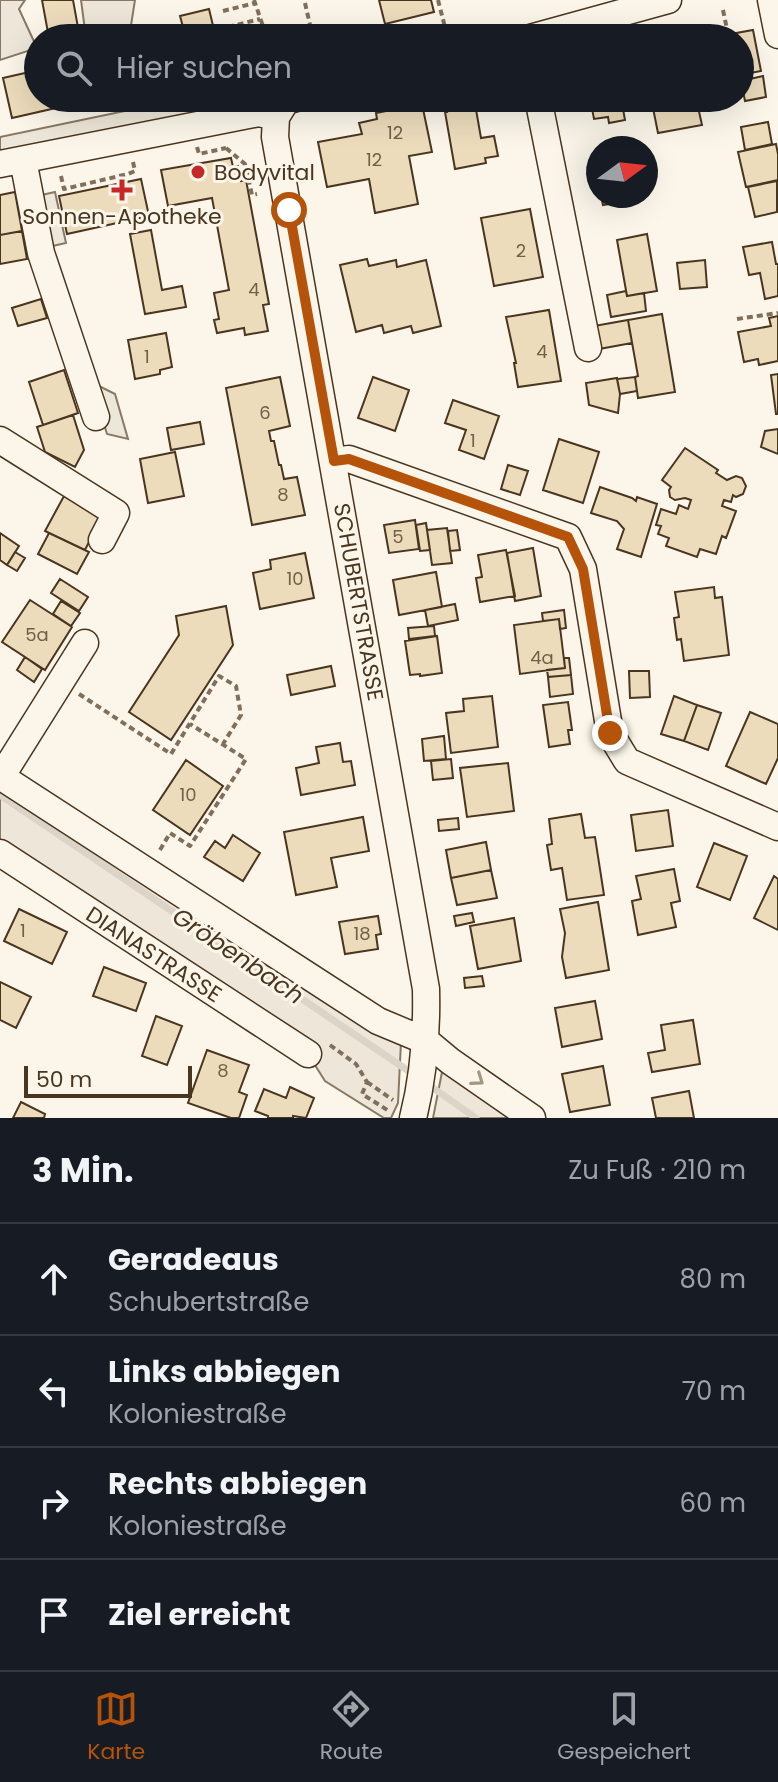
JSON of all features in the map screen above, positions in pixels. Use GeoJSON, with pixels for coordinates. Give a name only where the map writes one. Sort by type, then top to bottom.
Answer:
{"type":"FeatureCollection","features":[{"type":"Feature","properties":{"kind":"street"},"geometry":{"type":"LineString","coordinates":[[581,24],[668,0]]}},
{"type":"Feature","properties":{"kind":"street"},"geometry":{"type":"LineString","coordinates":[[771,0],[778,35]]}},
{"type":"Feature","properties":{"kind":"street"},"geometry":{"type":"LineString","coordinates":[[96,417],[12,162],[259,113],[276,117],[279,112]]}},
{"type":"Feature","properties":{"kind":"street"},"geometry":{"type":"LineString","coordinates":[[541,112],[588,348]]}},
{"type":"Feature","properties":{"kind":"street","name":"SCHUBERTSTRASSE"},"geometry":{"type":"LineString","coordinates":[[276,117],[275,137],[426,989],[425,1053],[408,1105]]}},
{"type":"Feature","properties":{"kind":"street"},"geometry":{"type":"LineString","coordinates":[[0,440],[116,513],[102,540]]}},
{"type":"Feature","properties":{"kind":"street"},"geometry":{"type":"LineString","coordinates":[[334,461],[349,459],[568,537],[583,569],[610,733],[627,761],[778,827]]}},
{"type":"Feature","properties":{"kind":"street"},"geometry":{"type":"LineString","coordinates":[[85,643],[1,776],[425,1053],[450,1061],[532,1118]]}},
{"type":"Feature","properties":{"kind":"street","name":"DIANASTRASSE"},"geometry":{"type":"LineString","coordinates":[[2,859],[308,1054]]}},
{"type":"Feature","properties":{"kind":"path"},"geometry":{"type":"LineString","coordinates":[[438,0],[444,24]]}},
{"type":"Feature","properties":{"kind":"path"},"geometry":{"type":"LineString","coordinates":[[223,11],[254,2],[262,24]]}},
{"type":"Feature","properties":{"kind":"path"},"geometry":{"type":"LineString","coordinates":[[305,3],[310,24]]}},
{"type":"Feature","properties":{"kind":"path"},"geometry":{"type":"LineString","coordinates":[[723,10],[726,24]]}},
{"type":"Feature","properties":{"kind":"path"},"geometry":{"type":"LineString","coordinates":[[240,24],[260,19]]}},
{"type":"Feature","properties":{"kind":"path"},"geometry":{"type":"LineString","coordinates":[[226,148],[245,164],[252,195],[257,194]]}},
{"type":"Feature","properties":{"kind":"path"},"geometry":{"type":"LineString","coordinates":[[64,189],[135,171],[132,156]]}},
{"type":"Feature","properties":{"kind":"path"},"geometry":{"type":"LineString","coordinates":[[737,319],[778,313]]}},
{"type":"Feature","properties":{"kind":"path"},"geometry":{"type":"LineString","coordinates":[[61,682],[171,754],[219,676],[236,686],[241,715],[223,744]]}},
{"type":"Feature","properties":{"kind":"path"},"geometry":{"type":"LineString","coordinates":[[147,871],[170,833],[190,846],[246,759],[190,724]]}},
{"type":"Feature","properties":{"kind":"path"},"geometry":{"type":"LineString","coordinates":[[367,1082],[408,1105]]}},
{"type":"Feature","properties":{"kind":"shaded area"},"geometry":{"type":"Polygon","coordinates":[[[0,0],[25,0],[19,9],[26,24],[24,52],[0,60],[0,0]]]}},
{"type":"Feature","properties":{"kind":"shaded area"},"geometry":{"type":"Polygon","coordinates":[[[81,0],[135,0],[131,24],[84,24],[81,0]]]}},
{"type":"Feature","properties":{"kind":"shaded area"},"geometry":{"type":"Polygon","coordinates":[[[120,112],[237,112],[0,159],[0,137],[120,112]]]}},
{"type":"Feature","properties":{"kind":"shaded area"},"geometry":{"type":"Polygon","coordinates":[[[55,192],[66,243],[48,247],[37,196],[55,192]]]}},
{"type":"Feature","properties":{"kind":"shaded area"},"geometry":{"type":"Polygon","coordinates":[[[91,382],[115,394],[128,439],[107,434],[91,382]]]}},
{"type":"Feature","properties":{"kind":"shaded area"},"geometry":{"type":"Polygon","coordinates":[[[0,782],[401,1042],[398,1103],[391,1118],[384,1118],[325,1081],[308,1054],[0,842],[0,782]]]}},
{"type":"Feature","properties":{"kind":"shaded area"},"geometry":{"type":"Polygon","coordinates":[[[443,1067],[518,1118],[433,1118],[443,1067]]]}},
{"type":"Feature","properties":{"kind":"building"},"geometry":{"type":"Polygon","coordinates":[[[42,0],[73,0],[77,24],[46,24],[42,0]]]}},
{"type":"Feature","properties":{"kind":"building"},"geometry":{"type":"Polygon","coordinates":[[[379,0],[431,0],[434,12],[385,24],[379,0]]]}},
{"type":"Feature","properties":{"kind":"building"},"geometry":{"type":"Polygon","coordinates":[[[209,9],[213,24],[182,24],[180,16],[209,9]]]}},
{"type":"Feature","properties":{"kind":"building"},"geometry":{"type":"Polygon","coordinates":[[[754,35],[761,71],[754,72],[754,35]]]}},
{"type":"Feature","properties":{"kind":"building"},"geometry":{"type":"Polygon","coordinates":[[[24,73],[24,112],[38,112],[12,118],[3,78],[24,73]]]}},
{"type":"Feature","properties":{"kind":"building"},"geometry":{"type":"Polygon","coordinates":[[[763,76],[766,97],[754,99],[754,78],[763,76]]]}},
{"type":"Feature","properties":{"kind":"building"},"geometry":{"type":"Polygon","coordinates":[[[424,112],[432,152],[409,156],[418,204],[375,213],[369,179],[327,187],[318,142],[362,134],[359,123],[377,119],[376,113],[424,112]]]}},
{"type":"Feature","properties":{"kind":"building"},"geometry":{"type":"Polygon","coordinates":[[[445,112],[476,112],[481,138],[494,136],[498,156],[485,158],[486,163],[455,169],[445,112]]]}},
{"type":"Feature","properties":{"kind":"building"},"geometry":{"type":"Polygon","coordinates":[[[593,112],[624,112],[625,120],[609,123],[608,117],[594,119],[593,112]]]}},
{"type":"Feature","properties":{"kind":"building"},"geometry":{"type":"Polygon","coordinates":[[[654,112],[699,112],[702,125],[658,133],[654,112]]]}},
{"type":"Feature","properties":{"kind":"building"},"geometry":{"type":"Polygon","coordinates":[[[768,122],[772,144],[745,150],[741,127],[768,122]]]}},
{"type":"Feature","properties":{"kind":"building"},"geometry":{"type":"Polygon","coordinates":[[[776,144],[778,180],[746,187],[738,152],[776,144]]]}},
{"type":"Feature","properties":{"kind":"building"},"geometry":{"type":"Polygon","coordinates":[[[231,158],[233,167],[238,166],[241,181],[246,180],[269,304],[263,305],[268,331],[245,335],[244,328],[217,333],[214,320],[219,319],[214,293],[229,290],[212,198],[168,206],[161,170],[231,158]]]}},
{"type":"Feature","properties":{"kind":"building"},"geometry":{"type":"Polygon","coordinates":[[[141,179],[149,216],[67,234],[59,196],[141,179]]]}},
{"type":"Feature","properties":{"kind":"building"},"geometry":{"type":"Polygon","coordinates":[[[777,181],[777,212],[755,217],[748,187],[777,181]]]}},
{"type":"Feature","properties":{"kind":"building"},"geometry":{"type":"Polygon","coordinates":[[[15,192],[22,231],[0,235],[0,195],[15,192]]]}},
{"type":"Feature","properties":{"kind":"building"},"geometry":{"type":"Polygon","coordinates":[[[530,209],[543,277],[494,286],[481,218],[530,209]]]}},
{"type":"Feature","properties":{"kind":"building"},"geometry":{"type":"Polygon","coordinates":[[[151,230],[162,290],[182,286],[186,307],[145,314],[130,234],[151,230]]]}},
{"type":"Feature","properties":{"kind":"building"},"geometry":{"type":"Polygon","coordinates":[[[22,231],[27,259],[0,264],[0,235],[22,231]]]}},
{"type":"Feature","properties":{"kind":"building"},"geometry":{"type":"Polygon","coordinates":[[[647,234],[657,291],[627,296],[617,240],[647,234]]]}},
{"type":"Feature","properties":{"kind":"building"},"geometry":{"type":"Polygon","coordinates":[[[772,242],[778,264],[778,296],[765,299],[760,273],[749,275],[743,247],[772,242]]]}},
{"type":"Feature","properties":{"kind":"building"},"geometry":{"type":"Polygon","coordinates":[[[367,259],[369,266],[396,260],[397,267],[426,260],[441,326],[413,333],[411,326],[384,333],[382,325],[356,332],[340,265],[367,259]]]}},
{"type":"Feature","properties":{"kind":"building"},"geometry":{"type":"Polygon","coordinates":[[[705,260],[707,287],[680,289],[677,263],[705,260]]]}},
{"type":"Feature","properties":{"kind":"building"},"geometry":{"type":"Polygon","coordinates":[[[626,291],[627,296],[644,293],[646,311],[611,317],[607,295],[626,291]]]}},
{"type":"Feature","properties":{"kind":"building"},"geometry":{"type":"Polygon","coordinates":[[[41,299],[47,318],[18,326],[12,308],[41,299]]]}},
{"type":"Feature","properties":{"kind":"building"},"geometry":{"type":"Polygon","coordinates":[[[549,310],[561,381],[518,387],[506,317],[549,310]]]}},
{"type":"Feature","properties":{"kind":"building"},"geometry":{"type":"Polygon","coordinates":[[[662,314],[675,392],[638,398],[635,377],[638,376],[628,320],[662,314]]]}},
{"type":"Feature","properties":{"kind":"building"},"geometry":{"type":"Polygon","coordinates":[[[778,316],[778,361],[759,365],[758,359],[744,362],[738,332],[771,326],[769,318],[778,316]]]}},
{"type":"Feature","properties":{"kind":"building"},"geometry":{"type":"Polygon","coordinates":[[[628,320],[632,343],[599,349],[594,326],[628,320]]]}},
{"type":"Feature","properties":{"kind":"building"},"geometry":{"type":"Polygon","coordinates":[[[166,333],[172,367],[160,370],[160,374],[135,379],[128,340],[166,333]]]}},
{"type":"Feature","properties":{"kind":"building"},"geometry":{"type":"Polygon","coordinates":[[[64,370],[78,413],[43,425],[29,382],[64,370]]]}},
{"type":"Feature","properties":{"kind":"building"},"geometry":{"type":"Polygon","coordinates":[[[778,374],[778,414],[776,414],[771,375],[778,374]]]}},
{"type":"Feature","properties":{"kind":"building"},"geometry":{"type":"Polygon","coordinates":[[[280,377],[290,426],[269,431],[284,479],[297,477],[305,515],[252,525],[226,388],[280,377]]]}},
{"type":"Feature","properties":{"kind":"building"},"geometry":{"type":"Polygon","coordinates":[[[373,377],[409,390],[395,431],[358,418],[373,377]]]}},
{"type":"Feature","properties":{"kind":"building"},"geometry":{"type":"Polygon","coordinates":[[[635,377],[637,391],[620,394],[617,379],[635,377]]]}},
{"type":"Feature","properties":{"kind":"building"},"geometry":{"type":"Polygon","coordinates":[[[617,378],[620,394],[618,413],[589,405],[586,383],[617,378]]]}},
{"type":"Feature","properties":{"kind":"building"},"geometry":{"type":"Polygon","coordinates":[[[453,400],[499,416],[484,459],[459,450],[466,430],[445,423],[453,400]]]}},
{"type":"Feature","properties":{"kind":"building"},"geometry":{"type":"Polygon","coordinates":[[[73,415],[84,450],[75,467],[45,452],[37,427],[73,415]]]}},
{"type":"Feature","properties":{"kind":"building"},"geometry":{"type":"Polygon","coordinates":[[[200,422],[204,444],[171,450],[167,428],[200,422]]]}},
{"type":"Feature","properties":{"kind":"building"},"geometry":{"type":"Polygon","coordinates":[[[778,429],[778,454],[761,447],[765,431],[778,429]]]}},
{"type":"Feature","properties":{"kind":"building"},"geometry":{"type":"Polygon","coordinates":[[[559,439],[599,452],[583,503],[543,490],[559,439]]]}},
{"type":"Feature","properties":{"kind":"building"},"geometry":{"type":"Polygon","coordinates":[[[685,448],[718,470],[716,473],[727,480],[736,476],[742,478],[746,486],[743,494],[733,495],[731,502],[724,500],[722,506],[736,511],[716,554],[700,549],[697,557],[666,546],[669,538],[658,534],[661,526],[656,525],[661,509],[676,514],[679,505],[688,509],[691,500],[670,497],[671,487],[662,480],[685,448]]]}},
{"type":"Feature","properties":{"kind":"building"},"geometry":{"type":"Polygon","coordinates":[[[175,452],[184,496],[148,503],[140,459],[175,452]]]}},
{"type":"Feature","properties":{"kind":"building"},"geometry":{"type":"Polygon","coordinates":[[[508,465],[528,471],[520,495],[501,489],[508,465]]]}},
{"type":"Feature","properties":{"kind":"building"},"geometry":{"type":"Polygon","coordinates":[[[600,487],[636,501],[637,497],[657,504],[641,557],[617,549],[624,529],[617,521],[591,513],[600,487]]]}},
{"type":"Feature","properties":{"kind":"building"},"geometry":{"type":"Polygon","coordinates":[[[64,496],[104,512],[85,550],[45,531],[64,496]]]}},
{"type":"Feature","properties":{"kind":"building"},"geometry":{"type":"Polygon","coordinates":[[[415,520],[419,549],[389,553],[384,525],[415,520]]]}},
{"type":"Feature","properties":{"kind":"building"},"geometry":{"type":"Polygon","coordinates":[[[426,523],[430,550],[420,551],[416,525],[426,523]]]}},
{"type":"Feature","properties":{"kind":"building"},"geometry":{"type":"Polygon","coordinates":[[[447,528],[452,563],[432,565],[427,530],[447,528]]]}},
{"type":"Feature","properties":{"kind":"building"},"geometry":{"type":"Polygon","coordinates":[[[457,530],[460,550],[450,551],[448,531],[457,530]]]}},
{"type":"Feature","properties":{"kind":"building"},"geometry":{"type":"Polygon","coordinates":[[[0,533],[19,546],[7,565],[0,560],[0,533]]]}},
{"type":"Feature","properties":{"kind":"building"},"geometry":{"type":"Polygon","coordinates":[[[49,533],[89,552],[77,574],[38,554],[49,533]]]}},
{"type":"Feature","properties":{"kind":"building"},"geometry":{"type":"Polygon","coordinates":[[[533,548],[541,596],[515,601],[507,553],[533,548]]]}},
{"type":"Feature","properties":{"kind":"building"},"geometry":{"type":"Polygon","coordinates":[[[506,550],[515,596],[480,602],[476,578],[482,577],[478,555],[506,550]]]}},
{"type":"Feature","properties":{"kind":"building"},"geometry":{"type":"Polygon","coordinates":[[[15,552],[25,558],[17,571],[7,565],[15,552]]]}},
{"type":"Feature","properties":{"kind":"building"},"geometry":{"type":"Polygon","coordinates":[[[305,553],[314,598],[260,609],[253,573],[271,569],[270,560],[305,553]]]}},
{"type":"Feature","properties":{"kind":"building"},"geometry":{"type":"Polygon","coordinates":[[[436,572],[442,607],[399,615],[393,580],[436,572]]]}},
{"type":"Feature","properties":{"kind":"building"},"geometry":{"type":"Polygon","coordinates":[[[60,579],[88,597],[79,611],[51,593],[60,579]]]}},
{"type":"Feature","properties":{"kind":"building"},"geometry":{"type":"Polygon","coordinates":[[[714,587],[715,598],[722,597],[729,655],[684,661],[674,618],[679,617],[675,592],[714,587]]]}},
{"type":"Feature","properties":{"kind":"building"},"geometry":{"type":"Polygon","coordinates":[[[30,600],[72,627],[45,670],[2,642],[30,600]]]}},
{"type":"Feature","properties":{"kind":"building"},"geometry":{"type":"Polygon","coordinates":[[[61,601],[80,613],[71,626],[53,614],[61,601]]]}},
{"type":"Feature","properties":{"kind":"building"},"geometry":{"type":"Polygon","coordinates":[[[455,604],[458,620],[428,626],[425,610],[455,604]]]}},
{"type":"Feature","properties":{"kind":"building"},"geometry":{"type":"Polygon","coordinates":[[[226,606],[233,645],[171,740],[129,712],[179,635],[176,616],[226,606]]]}},
{"type":"Feature","properties":{"kind":"building"},"geometry":{"type":"Polygon","coordinates":[[[564,610],[566,628],[560,629],[559,619],[543,621],[542,613],[564,610]]]}},
{"type":"Feature","properties":{"kind":"building"},"geometry":{"type":"Polygon","coordinates":[[[559,619],[565,668],[520,674],[514,625],[559,619]]]}},
{"type":"Feature","properties":{"kind":"building"},"geometry":{"type":"Polygon","coordinates":[[[434,626],[435,636],[409,639],[408,628],[434,626]]]}},
{"type":"Feature","properties":{"kind":"building"},"geometry":{"type":"Polygon","coordinates":[[[437,636],[442,673],[410,675],[405,641],[437,636]]]}},
{"type":"Feature","properties":{"kind":"building"},"geometry":{"type":"Polygon","coordinates":[[[25,657],[42,669],[34,682],[17,670],[25,657]]]}},
{"type":"Feature","properties":{"kind":"building"},"geometry":{"type":"Polygon","coordinates":[[[564,658],[569,658],[571,675],[548,677],[547,670],[565,668],[564,658]]]}},
{"type":"Feature","properties":{"kind":"building"},"geometry":{"type":"Polygon","coordinates":[[[331,666],[335,686],[291,695],[287,675],[331,666]]]}},
{"type":"Feature","properties":{"kind":"building"},"geometry":{"type":"Polygon","coordinates":[[[629,671],[649,671],[650,697],[630,698],[629,671]]]}},
{"type":"Feature","properties":{"kind":"building"},"geometry":{"type":"Polygon","coordinates":[[[571,675],[573,694],[550,697],[548,677],[571,675]]]}},
{"type":"Feature","properties":{"kind":"building"},"geometry":{"type":"Polygon","coordinates":[[[492,696],[498,747],[451,753],[446,713],[464,711],[463,699],[492,696]]]}},
{"type":"Feature","properties":{"kind":"building"},"geometry":{"type":"Polygon","coordinates":[[[674,696],[697,705],[684,741],[661,734],[674,696]]]}},
{"type":"Feature","properties":{"kind":"building"},"geometry":{"type":"Polygon","coordinates":[[[568,702],[572,730],[568,730],[570,744],[549,747],[543,705],[568,702]]]}},
{"type":"Feature","properties":{"kind":"building"},"geometry":{"type":"Polygon","coordinates":[[[697,705],[721,713],[708,750],[684,741],[697,705]]]}},
{"type":"Feature","properties":{"kind":"building"},"geometry":{"type":"Polygon","coordinates":[[[750,712],[778,724],[778,758],[766,784],[726,766],[750,712]]]}},
{"type":"Feature","properties":{"kind":"building"},"geometry":{"type":"Polygon","coordinates":[[[444,736],[446,759],[424,761],[422,739],[444,736]]]}},
{"type":"Feature","properties":{"kind":"building"},"geometry":{"type":"Polygon","coordinates":[[[340,743],[343,762],[351,761],[355,785],[301,795],[296,768],[319,763],[316,747],[340,743]]]}},
{"type":"Feature","properties":{"kind":"building"},"geometry":{"type":"Polygon","coordinates":[[[451,759],[453,778],[433,780],[431,761],[451,759]]]}},
{"type":"Feature","properties":{"kind":"building"},"geometry":{"type":"Polygon","coordinates":[[[186,760],[223,786],[190,835],[153,810],[186,760]]]}},
{"type":"Feature","properties":{"kind":"building"},"geometry":{"type":"Polygon","coordinates":[[[508,763],[514,811],[467,817],[460,768],[508,763]]]}},
{"type":"Feature","properties":{"kind":"building"},"geometry":{"type":"Polygon","coordinates":[[[668,810],[673,846],[636,851],[631,815],[668,810]]]}},
{"type":"Feature","properties":{"kind":"building"},"geometry":{"type":"Polygon","coordinates":[[[581,814],[585,838],[595,837],[604,895],[567,900],[562,868],[551,870],[547,845],[552,844],[549,819],[581,814]]]}},
{"type":"Feature","properties":{"kind":"building"},"geometry":{"type":"Polygon","coordinates":[[[363,817],[369,851],[331,858],[337,887],[296,895],[284,832],[363,817]]]}},
{"type":"Feature","properties":{"kind":"building"},"geometry":{"type":"Polygon","coordinates":[[[458,818],[459,829],[439,831],[438,820],[458,818]]]}},
{"type":"Feature","properties":{"kind":"building"},"geometry":{"type":"Polygon","coordinates":[[[233,835],[260,853],[243,881],[204,857],[215,841],[225,848],[233,835]]]}},
{"type":"Feature","properties":{"kind":"building"},"geometry":{"type":"Polygon","coordinates":[[[486,842],[491,870],[451,878],[446,850],[486,842]]]}},
{"type":"Feature","properties":{"kind":"building"},"geometry":{"type":"Polygon","coordinates":[[[714,843],[747,856],[730,900],[697,887],[714,843]]]}},
{"type":"Feature","properties":{"kind":"building"},"geometry":{"type":"Polygon","coordinates":[[[674,869],[680,901],[671,903],[676,927],[638,935],[632,901],[641,899],[636,876],[674,869]]]}},
{"type":"Feature","properties":{"kind":"building"},"geometry":{"type":"Polygon","coordinates":[[[491,870],[497,898],[457,905],[451,878],[491,870]]]}},
{"type":"Feature","properties":{"kind":"building"},"geometry":{"type":"Polygon","coordinates":[[[774,876],[778,879],[778,930],[754,918],[774,876]]]}},
{"type":"Feature","properties":{"kind":"building"},"geometry":{"type":"Polygon","coordinates":[[[598,902],[609,970],[566,978],[562,957],[565,933],[560,909],[598,902]]]}},
{"type":"Feature","properties":{"kind":"building"},"geometry":{"type":"Polygon","coordinates":[[[19,909],[67,932],[52,964],[4,941],[19,909]]]}},
{"type":"Feature","properties":{"kind":"building"},"geometry":{"type":"Polygon","coordinates":[[[472,913],[474,922],[456,926],[454,916],[472,913]]]}},
{"type":"Feature","properties":{"kind":"building"},"geometry":{"type":"Polygon","coordinates":[[[378,916],[381,934],[376,935],[378,949],[345,954],[339,922],[378,916]]]}},
{"type":"Feature","properties":{"kind":"building"},"geometry":{"type":"Polygon","coordinates":[[[514,918],[521,961],[478,969],[470,926],[514,918]]]}},
{"type":"Feature","properties":{"kind":"building"},"geometry":{"type":"Polygon","coordinates":[[[104,967],[146,983],[136,1011],[93,996],[104,967]]]}},
{"type":"Feature","properties":{"kind":"building"},"geometry":{"type":"Polygon","coordinates":[[[482,976],[484,986],[465,988],[464,978],[482,976]]]}},
{"type":"Feature","properties":{"kind":"building"},"geometry":{"type":"Polygon","coordinates":[[[0,982],[31,997],[16,1028],[0,1020],[0,982]]]}},
{"type":"Feature","properties":{"kind":"building"},"geometry":{"type":"Polygon","coordinates":[[[595,1001],[602,1039],[562,1047],[555,1008],[595,1001]]]}},
{"type":"Feature","properties":{"kind":"building"},"geometry":{"type":"Polygon","coordinates":[[[156,1016],[182,1026],[167,1065],[142,1056],[156,1016]]]}},
{"type":"Feature","properties":{"kind":"building"},"geometry":{"type":"Polygon","coordinates":[[[693,1020],[700,1064],[652,1072],[648,1053],[665,1050],[661,1025],[693,1020]]]}},
{"type":"Feature","properties":{"kind":"building"},"geometry":{"type":"Polygon","coordinates":[[[207,1050],[249,1065],[239,1092],[247,1095],[239,1118],[188,1103],[207,1050]]]}},
{"type":"Feature","properties":{"kind":"building"},"geometry":{"type":"Polygon","coordinates":[[[603,1066],[610,1105],[570,1112],[562,1074],[603,1066]]]}},
{"type":"Feature","properties":{"kind":"building"},"geometry":{"type":"Polygon","coordinates":[[[290,1087],[314,1098],[306,1118],[268,1118],[255,1111],[264,1089],[286,1098],[290,1087]]]}},
{"type":"Feature","properties":{"kind":"building"},"geometry":{"type":"Polygon","coordinates":[[[689,1091],[694,1118],[656,1118],[652,1098],[689,1091]]]}},
{"type":"Feature","properties":{"kind":"building"},"geometry":{"type":"Polygon","coordinates":[[[21,1102],[45,1114],[44,1118],[13,1118],[21,1102]]]}},
{"type":"Feature","properties":{"kind":"waterway","name":"Gröbenbach"},"geometry":{"type":"LineString","coordinates":[[0,795],[416,1076]]}},
{"type":"Feature","properties":{"kind":"waterway","name":"Gröbenbach"},"geometry":{"type":"LineString","coordinates":[[426,1083],[476,1118]]}},
{"type":"Feature","properties":{"kind":"place","name":"Bodyvital"},"geometry":{"type":"Point","coordinates":[198,172]}},
{"type":"Feature","properties":{"kind":"place","name":"Sonnen-Apotheke"},"geometry":{"type":"Point","coordinates":[122,190]}},
{"type":"Feature","properties":{"kind":"route"},"geometry":{"type":"LineString","coordinates":[[289,210],[334,461],[349,459],[568,537],[583,569],[610,733]]}}]}
